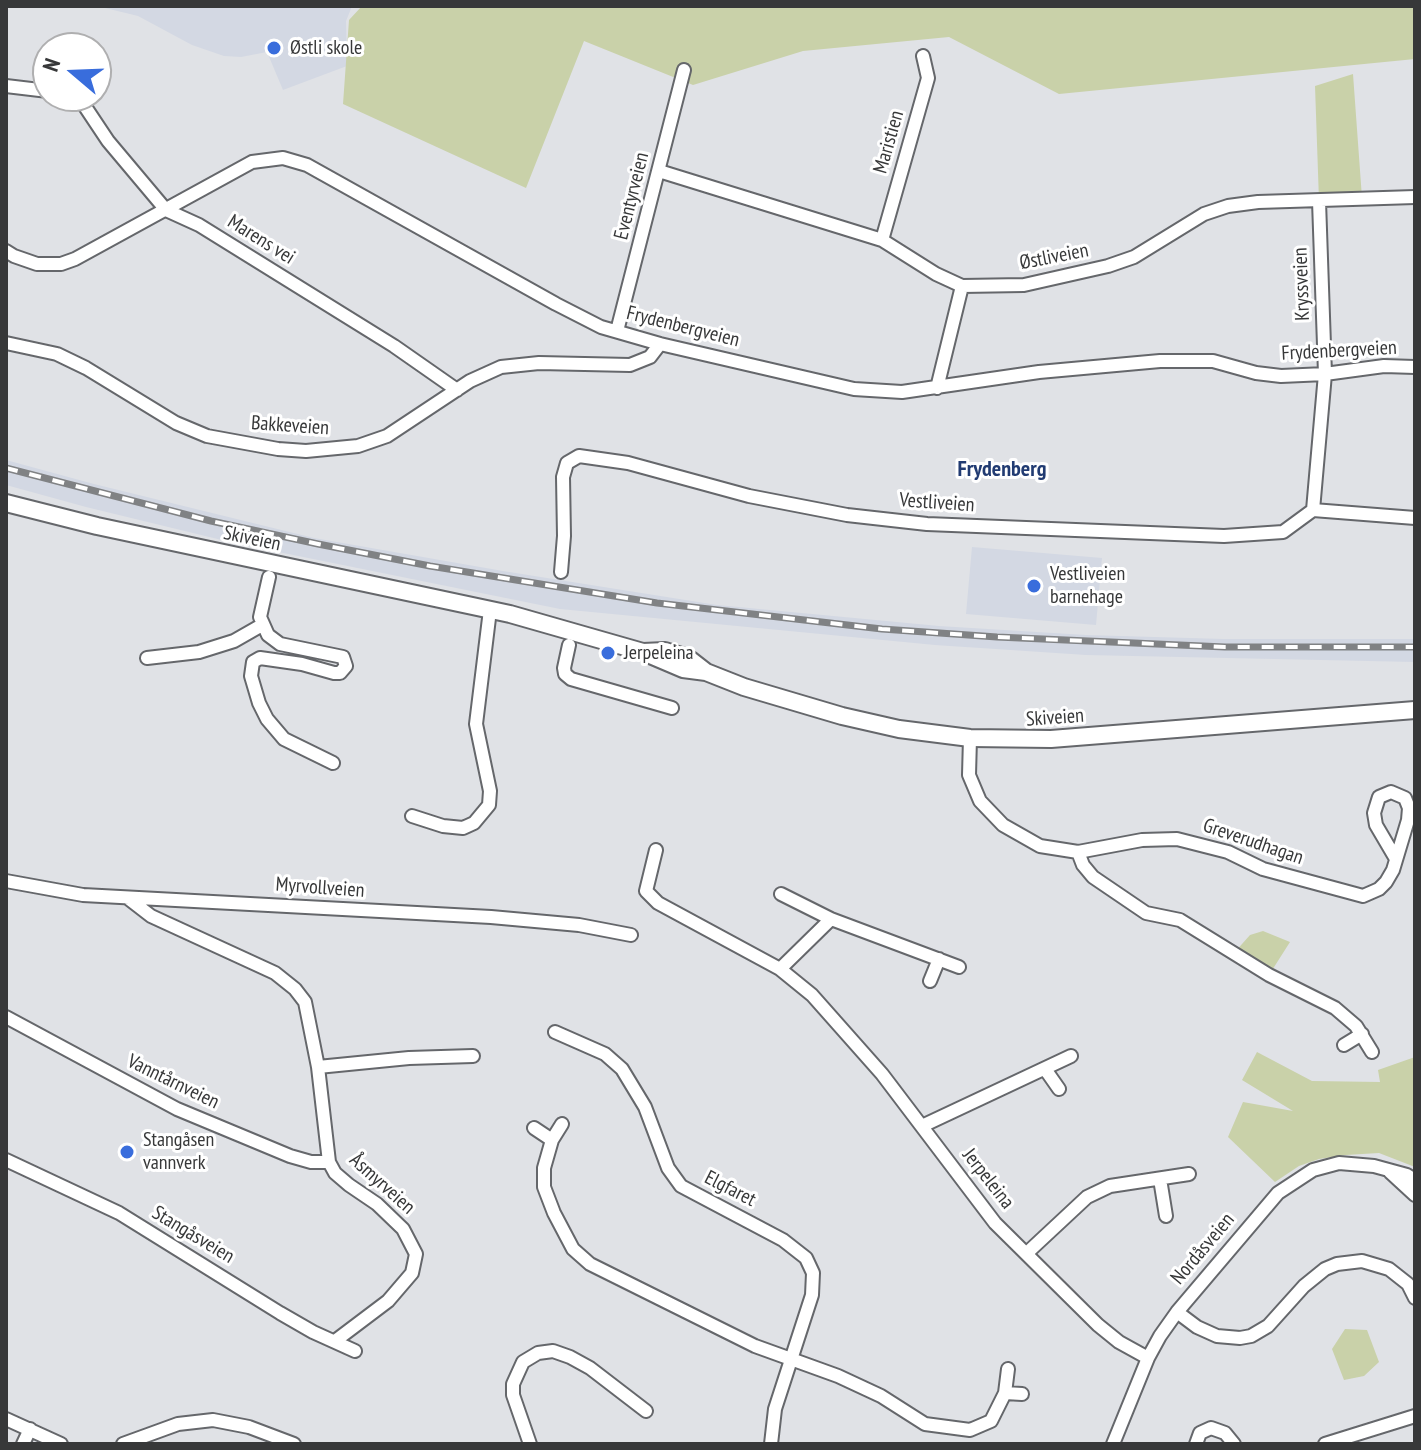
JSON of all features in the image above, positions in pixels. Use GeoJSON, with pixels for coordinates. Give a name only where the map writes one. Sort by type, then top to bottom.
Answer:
{"type":"FeatureCollection","features":[{"type":"Feature","properties":{"kind":"main road","name":"Skiveien"},"geometry":{"type":"LineString","coordinates":[[6,503],[97,526],[490,610],[643,652],[665,651],[688,658],[706,672],[744,687],[860,721],[918,733],[970,738],[1051,739],[1415,710]]}},
{"type":"Feature","properties":{"kind":"street","name":"Maristien"},"geometry":{"type":"LineString","coordinates":[[882,240],[928,78],[923,56]]}},
{"type":"Feature","properties":{"kind":"street","name":"Eventyrveien"},"geometry":{"type":"LineString","coordinates":[[617,331],[684,70]]}},
{"type":"Feature","properties":{"kind":"street"},"geometry":{"type":"LineString","coordinates":[[6,86],[32,89]]}},
{"type":"Feature","properties":{"kind":"street","name":"Marens vei"},"geometry":{"type":"LineString","coordinates":[[89,112],[108,141],[166,210],[199,225],[394,346],[457,390]]}},
{"type":"Feature","properties":{"kind":"street","name":"Frydenbergveien"},"geometry":{"type":"LineString","coordinates":[[6,251],[37,264],[61,264],[95,250],[252,162],[268,158],[295,161],[601,327],[660,344],[854,389],[902,392],[1069,368],[1192,359],[1281,376],[1325,374],[1357,367],[1415,367]]}},
{"type":"Feature","properties":{"kind":"street","name":"Østliveien"},"geometry":{"type":"LineString","coordinates":[[659,171],[882,240],[936,274],[962,286],[1024,285],[1108,266],[1134,257],[1204,214],[1228,206],[1258,202],[1415,197]]}},
{"type":"Feature","properties":{"kind":"street","name":"Kryssveien"},"geometry":{"type":"LineString","coordinates":[[1313,510],[1325,374],[1319,201]]}},
{"type":"Feature","properties":{"kind":"street"},"geometry":{"type":"LineString","coordinates":[[937,388],[962,286]]}},
{"type":"Feature","properties":{"kind":"street","name":"Bakkeveien"},"geometry":{"type":"LineString","coordinates":[[6,343],[57,354],[166,417],[207,436],[278,449],[332,451],[387,436],[486,372],[520,363],[630,365],[650,357],[660,344]]}},
{"type":"Feature","properties":{"kind":"street","name":"Vestliveien"},"geometry":{"type":"LineString","coordinates":[[561,572],[563,477],[567,463],[579,456],[628,463],[749,496],[847,515],[927,524],[1266,535],[1283,532],[1313,510]]}},
{"type":"Feature","properties":{"kind":"street"},"geometry":{"type":"LineString","coordinates":[[1313,510],[1415,518]]}},
{"type":"Feature","properties":{"kind":"street","name":"Skiveien"},"geometry":{"type":"LineString","coordinates":[[262,625],[261,613],[269,577]]}},
{"type":"Feature","properties":{"kind":"street"},"geometry":{"type":"LineString","coordinates":[[412,816],[443,826],[463,828],[474,823],[489,805],[490,791],[476,724],[490,610]]}},
{"type":"Feature","properties":{"kind":"street"},"geometry":{"type":"LineString","coordinates":[[147,658],[199,652],[234,641],[262,625],[280,644],[343,657],[346,670],[340,673],[267,658],[253,662],[251,668],[259,703],[276,731],[292,745],[333,763]]}},
{"type":"Feature","properties":{"kind":"street"},"geometry":{"type":"LineString","coordinates":[[569,645],[564,668],[571,679],[672,708]]}},
{"type":"Feature","properties":{"kind":"street","name":"Greverudhagan"},"geometry":{"type":"LineString","coordinates":[[970,738],[968,765],[971,783],[992,816],[1025,840],[1040,846],[1078,852],[1142,840],[1177,839],[1228,852],[1276,873],[1363,896],[1386,882],[1396,859],[1409,808],[1402,795],[1391,792],[1379,797],[1374,813],[1376,825],[1396,859]]}},
{"type":"Feature","properties":{"kind":"street","name":"Jerpeleina"},"geometry":{"type":"LineString","coordinates":[[656,850],[646,891],[658,903],[780,969],[812,995],[837,1021],[922,1126],[995,1223],[1028,1252],[1098,1325],[1119,1342],[1148,1358]]}},
{"type":"Feature","properties":{"kind":"street"},"geometry":{"type":"LineString","coordinates":[[1078,852],[1083,865],[1093,877],[1146,913],[1180,920],[1269,975],[1335,1008],[1362,1034],[1372,1052]]}},
{"type":"Feature","properties":{"kind":"street","name":"Myrvollveien"},"geometry":{"type":"LineString","coordinates":[[6,881],[83,895],[491,917],[579,925],[631,935]]}},
{"type":"Feature","properties":{"kind":"street"},"geometry":{"type":"LineString","coordinates":[[781,894],[831,919],[959,967]]}},
{"type":"Feature","properties":{"kind":"street","name":"Åsmyrveien"},"geometry":{"type":"LineString","coordinates":[[128,898],[151,916],[275,973],[305,1002],[318,1067],[329,1162],[335,1173],[377,1204],[403,1229],[416,1254],[416,1264],[406,1281],[388,1301],[335,1341]]}},
{"type":"Feature","properties":{"kind":"street"},"geometry":{"type":"LineString","coordinates":[[780,969],[831,919]]}},
{"type":"Feature","properties":{"kind":"street"},"geometry":{"type":"LineString","coordinates":[[930,981],[939,959]]}},
{"type":"Feature","properties":{"kind":"street","name":"Vanntårnveien"},"geometry":{"type":"LineString","coordinates":[[6,1017],[177,1109],[290,1156],[311,1162],[329,1162]]}},
{"type":"Feature","properties":{"kind":"street","name":"Elgfaret"},"geometry":{"type":"LineString","coordinates":[[555,1032],[605,1054],[622,1069],[645,1107],[668,1168],[681,1186],[783,1240],[806,1258],[813,1273],[812,1295],[775,1409],[771,1444]]}},
{"type":"Feature","properties":{"kind":"street"},"geometry":{"type":"LineString","coordinates":[[1344,1045],[1362,1034]]}},
{"type":"Feature","properties":{"kind":"street"},"geometry":{"type":"LineString","coordinates":[[564,1053],[571,1038]]}},
{"type":"Feature","properties":{"kind":"street"},"geometry":{"type":"LineString","coordinates":[[318,1067],[409,1058],[473,1056]]}},
{"type":"Feature","properties":{"kind":"street"},"geometry":{"type":"LineString","coordinates":[[922,1126],[1071,1056]]}},
{"type":"Feature","properties":{"kind":"street"},"geometry":{"type":"LineString","coordinates":[[1045,1069],[1059,1089]]}},
{"type":"Feature","properties":{"kind":"street"},"geometry":{"type":"LineString","coordinates":[[562,1124],[552,1140],[544,1168],[544,1187],[573,1249],[590,1264],[755,1346],[838,1376],[881,1396],[925,1424],[970,1430],[991,1421],[1005,1393],[1008,1369]]}},
{"type":"Feature","properties":{"kind":"street"},"geometry":{"type":"LineString","coordinates":[[534,1128],[552,1140]]}},
{"type":"Feature","properties":{"kind":"street","name":"Stangåsveien"},"geometry":{"type":"LineString","coordinates":[[6,1160],[119,1213],[280,1313],[355,1351]]}},
{"type":"Feature","properties":{"kind":"street","name":"Nordåsveien"},"geometry":{"type":"LineString","coordinates":[[1113,1444],[1148,1358],[1177,1312],[1251,1223],[1289,1183],[1313,1170],[1339,1163],[1366,1165],[1407,1175],[1415,1180]]}},
{"type":"Feature","properties":{"kind":"street"},"geometry":{"type":"LineString","coordinates":[[1390,1172],[1415,1195]]}},
{"type":"Feature","properties":{"kind":"street"},"geometry":{"type":"LineString","coordinates":[[1028,1252],[1087,1197],[1110,1186],[1189,1174]]}},
{"type":"Feature","properties":{"kind":"street"},"geometry":{"type":"LineString","coordinates":[[1160,1179],[1166,1216]]}},
{"type":"Feature","properties":{"kind":"street"},"geometry":{"type":"LineString","coordinates":[[1177,1312],[1197,1327],[1217,1336],[1251,1336],[1274,1320],[1325,1269],[1362,1261],[1389,1269],[1408,1284],[1415,1298]]}},
{"type":"Feature","properties":{"kind":"street"},"geometry":{"type":"LineString","coordinates":[[530,1444],[513,1395],[513,1384],[523,1362],[538,1353],[553,1351],[570,1357],[590,1368],[646,1411]]}},
{"type":"Feature","properties":{"kind":"street"},"geometry":{"type":"LineString","coordinates":[[1005,1393],[1022,1394]]}},
{"type":"Feature","properties":{"kind":"street"},"geometry":{"type":"LineString","coordinates":[[1325,1444],[1415,1416]]}},
{"type":"Feature","properties":{"kind":"street"},"geometry":{"type":"LineString","coordinates":[[6,1419],[61,1444]]}},
{"type":"Feature","properties":{"kind":"street"},"geometry":{"type":"LineString","coordinates":[[123,1444],[178,1424],[213,1420],[249,1427],[294,1444]]}},
{"type":"Feature","properties":{"kind":"street"},"geometry":{"type":"LineString","coordinates":[[1196,1444],[1200,1433],[1211,1428],[1225,1433],[1234,1444]]}},
{"type":"Feature","properties":{"kind":"street"},"geometry":{"type":"LineString","coordinates":[[23,1444],[30,1429]]}},
{"type":"Feature","properties":{"kind":"shaded area","name":"Østli skole"},"geometry":{"type":"Polygon","coordinates":[[[97,6],[352,6],[346,21],[347,66],[283,90],[267,52],[241,57],[224,56],[192,45],[138,16],[97,6]]]}},
{"type":"Feature","properties":{"kind":"shaded area"},"geometry":{"type":"Polygon","coordinates":[[[6,460],[314,538],[717,605],[939,626],[1086,635],[1415,639],[1415,662],[1086,655],[935,645],[560,609],[234,543],[86,507],[6,485],[6,460]]]}},
{"type":"Feature","properties":{"kind":"shaded area","name":"Vestliveien barnehage"},"geometry":{"type":"Polygon","coordinates":[[[972,547],[1102,558],[1096,625],[966,614],[972,547]]]}},
{"type":"Feature","properties":{"kind":"green space"},"geometry":{"type":"Polygon","coordinates":[[[362,6],[1415,6],[1415,59],[1059,94],[949,37],[803,51],[693,85],[584,41],[526,188],[343,104],[349,20],[362,6]]]}},
{"type":"Feature","properties":{"kind":"green space"},"geometry":{"type":"Polygon","coordinates":[[[1353,74],[1362,198],[1319,201],[1315,86],[1353,74]]]}},
{"type":"Feature","properties":{"kind":"green space"},"geometry":{"type":"Polygon","coordinates":[[[1263,931],[1290,942],[1269,975],[1234,953],[1250,935],[1263,931]]]}},
{"type":"Feature","properties":{"kind":"green space"},"geometry":{"type":"Polygon","coordinates":[[[1257,1052],[1312,1081],[1380,1082],[1378,1070],[1415,1057],[1415,1167],[1379,1153],[1346,1155],[1299,1166],[1275,1182],[1228,1137],[1243,1102],[1293,1111],[1242,1080],[1257,1052]]]}},
{"type":"Feature","properties":{"kind":"green space"},"geometry":{"type":"Polygon","coordinates":[[[1345,1329],[1367,1330],[1379,1362],[1364,1376],[1344,1380],[1332,1349],[1345,1329]]]}},
{"type":"Feature","properties":{"kind":"railway"},"geometry":{"type":"LineString","coordinates":[[6,468],[211,521],[318,544],[430,566],[657,603],[882,629],[997,637],[1225,647],[1415,647]]}},
{"type":"Feature","properties":{"kind":"place","name":"Østli skole"},"geometry":{"type":"Point","coordinates":[274,48]}},
{"type":"Feature","properties":{"kind":"place","name":"Vestliveien barnehage"},"geometry":{"type":"Point","coordinates":[1034,586]}},
{"type":"Feature","properties":{"kind":"place","name":"Jerpeleina"},"geometry":{"type":"Point","coordinates":[608,653]}},
{"type":"Feature","properties":{"kind":"place","name":"Stangåsen vannverk"},"geometry":{"type":"Point","coordinates":[127,1152]}},
{"type":"Feature","properties":{"kind":"district","name":"Frydenberg"},"geometry":{"type":"Point","coordinates":[1002,470]}}]}
